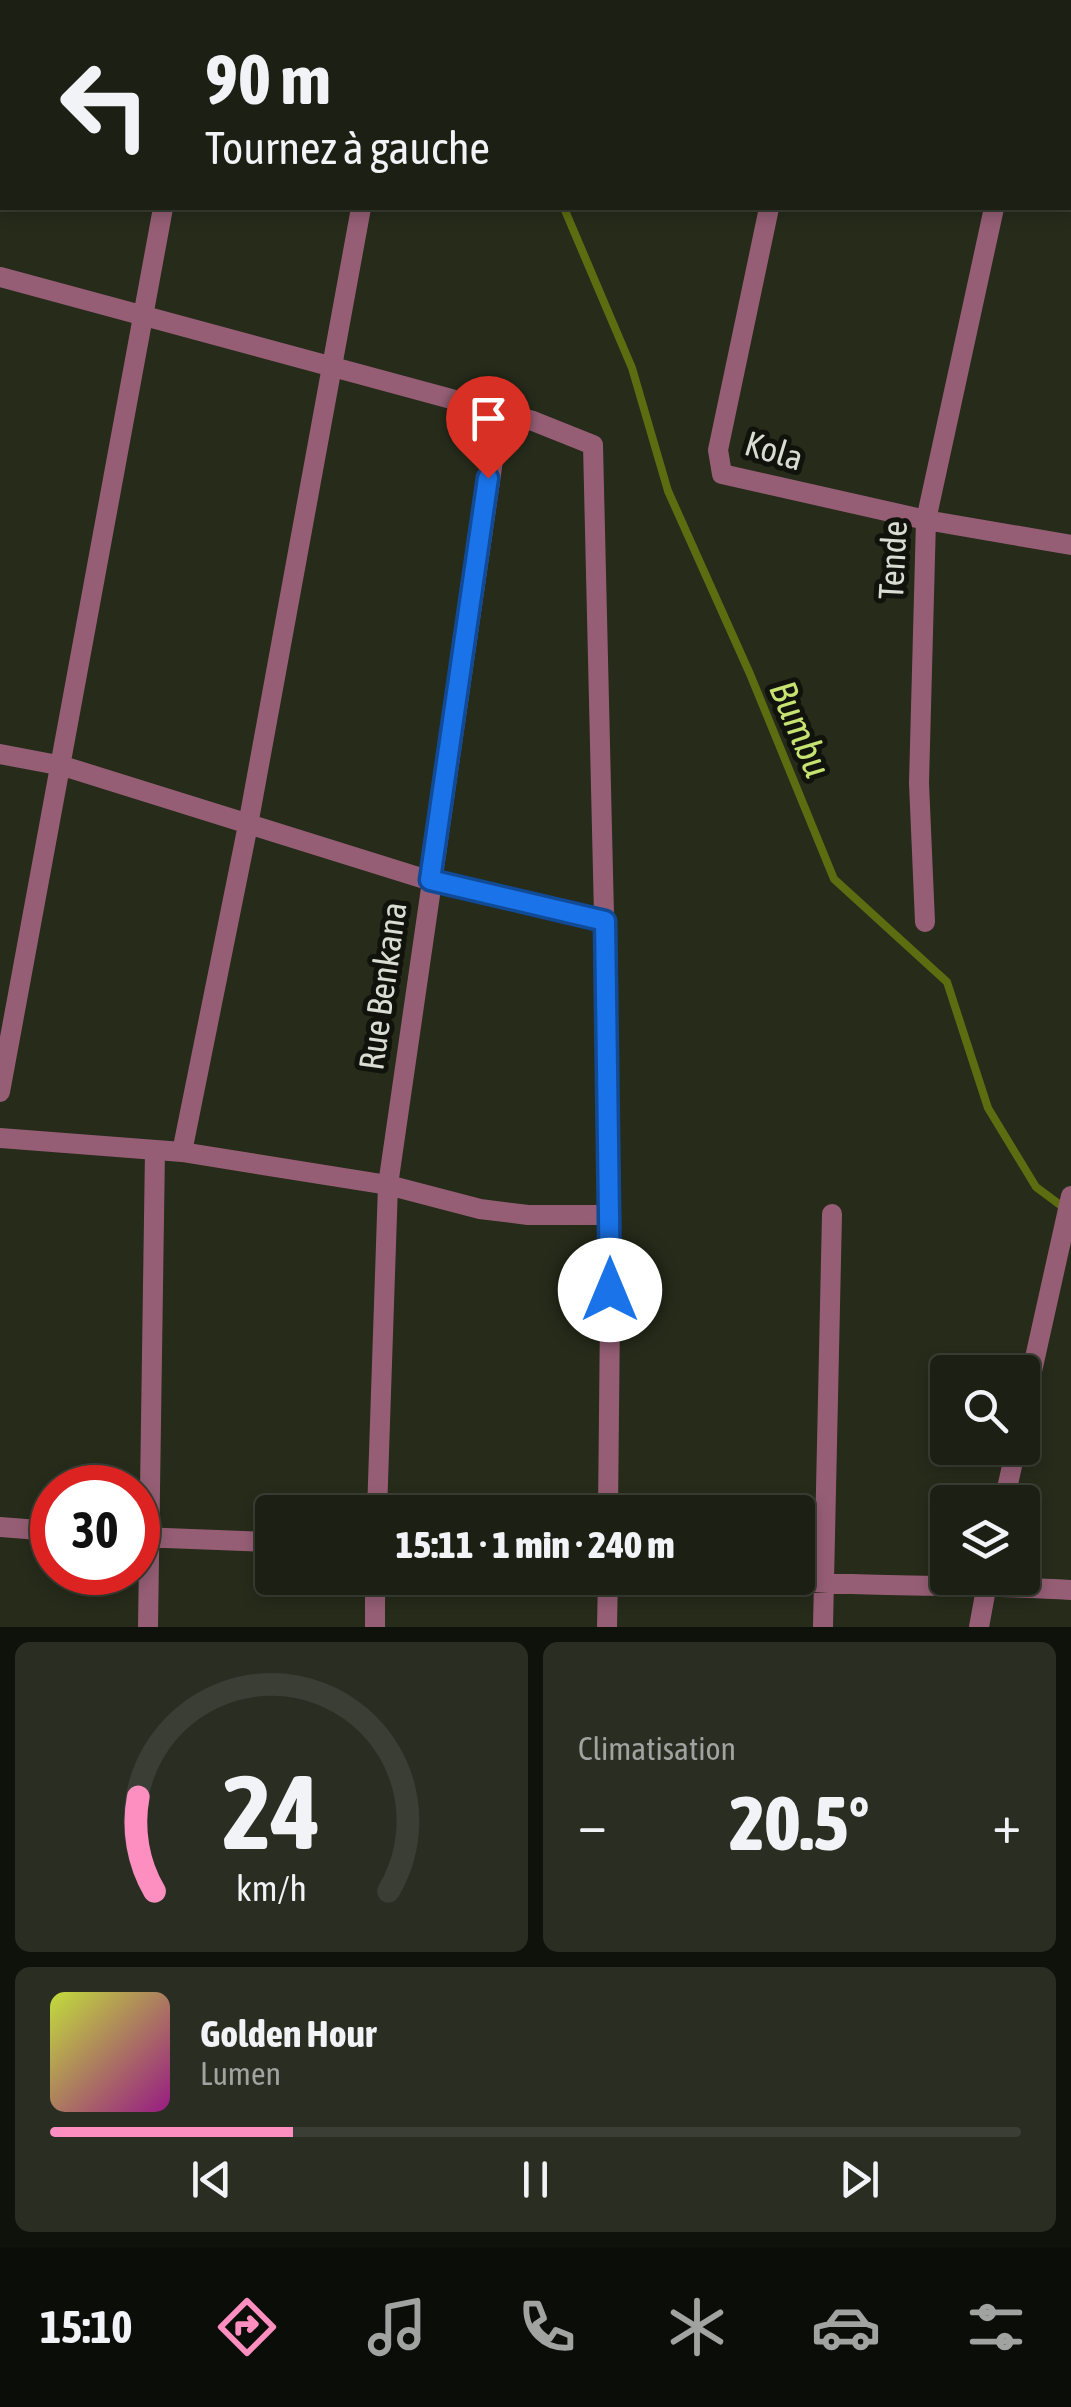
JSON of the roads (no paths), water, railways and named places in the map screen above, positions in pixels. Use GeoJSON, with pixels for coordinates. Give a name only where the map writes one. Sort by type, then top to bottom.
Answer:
{"type":"FeatureCollection","features":[{"type":"Feature","properties":{"kind":"street"},"geometry":{"type":"LineString","coordinates":[[0,1092],[163,210]]}},
{"type":"Feature","properties":{"kind":"street"},"geometry":{"type":"LineString","coordinates":[[182,1152],[248,825],[360,210]]}},
{"type":"Feature","properties":{"kind":"street","name":"Kola"},"geometry":{"type":"LineString","coordinates":[[769,210],[718,450],[722,474],[926,520],[1071,545]]}},
{"type":"Feature","properties":{"kind":"street","name":"Tende"},"geometry":{"type":"LineString","coordinates":[[925,922],[919,783],[926,520],[994,210]]}},
{"type":"Feature","properties":{"kind":"street"},"geometry":{"type":"LineString","coordinates":[[0,277],[500,412],[585,439],[597,453],[611,1215],[608,1495]]}},
{"type":"Feature","properties":{"kind":"street","name":"Rue Benkana"},"geometry":{"type":"LineString","coordinates":[[377,1495],[388,1185],[500,412]]}},
{"type":"Feature","properties":{"kind":"street"},"geometry":{"type":"LineString","coordinates":[[0,754],[63,766],[430,880],[605,921]]}},
{"type":"Feature","properties":{"kind":"street"},"geometry":{"type":"LineString","coordinates":[[0,1138],[182,1152],[388,1185],[496,1211],[611,1215]]}},
{"type":"Feature","properties":{"kind":"street"},"geometry":{"type":"LineString","coordinates":[[146,1465],[155,1150]]}},
{"type":"Feature","properties":{"kind":"street"},"geometry":{"type":"LineString","coordinates":[[1035,1355],[1071,1196]]}},
{"type":"Feature","properties":{"kind":"street"},"geometry":{"type":"LineString","coordinates":[[823,1627],[832,1214]]}},
{"type":"Feature","properties":{"kind":"street"},"geometry":{"type":"LineString","coordinates":[[0,1528],[30,1530]]}},
{"type":"Feature","properties":{"kind":"street"},"geometry":{"type":"LineString","coordinates":[[160,1538],[255,1541]]}},
{"type":"Feature","properties":{"kind":"street"},"geometry":{"type":"LineString","coordinates":[[815,1583],[930,1582]]}},
{"type":"Feature","properties":{"kind":"street"},"geometry":{"type":"LineString","coordinates":[[1040,1587],[1071,1590]]}},
{"type":"Feature","properties":{"kind":"street"},"geometry":{"type":"LineString","coordinates":[[147,1595],[148,1627]]}},
{"type":"Feature","properties":{"kind":"street"},"geometry":{"type":"LineString","coordinates":[[375,1595],[375,1627]]}},
{"type":"Feature","properties":{"kind":"street"},"geometry":{"type":"LineString","coordinates":[[607,1627],[608,1595]]}},
{"type":"Feature","properties":{"kind":"street"},"geometry":{"type":"LineString","coordinates":[[978,1627],[984,1595]]}},
{"type":"Feature","properties":{"kind":"waterway","name":"Bumbu"},"geometry":{"type":"LineString","coordinates":[[565,210],[632,368],[668,491],[750,674],[834,879],[947,982],[988,1108],[1036,1187],[1067,1210]]}}]}
